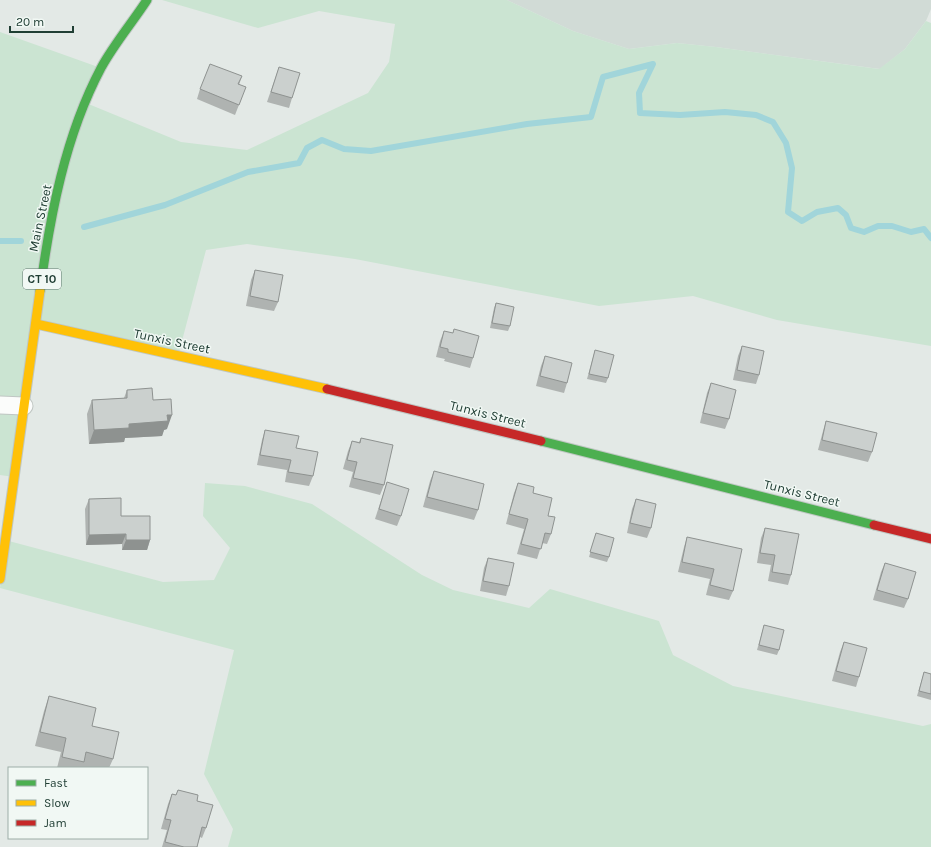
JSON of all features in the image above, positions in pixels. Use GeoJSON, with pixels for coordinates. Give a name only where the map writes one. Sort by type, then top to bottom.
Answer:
{"type":"FeatureCollection","features":[{"type":"Feature","properties":{"kind":"main road","name":"Main Street"},"geometry":{"type":"LineString","coordinates":[[0,579],[46,248],[56,199],[74,129],[101,68],[147,0]]}},
{"type":"Feature","properties":{"kind":"main road","name":"Tunxis Street"},"geometry":{"type":"LineString","coordinates":[[36,324],[398,405],[931,539]]}},
{"type":"Feature","properties":{"kind":"street"},"geometry":{"type":"LineString","coordinates":[[0,405],[24,406]]}},
{"type":"Feature","properties":{"kind":"shaded area"},"geometry":{"type":"Polygon","coordinates":[[[507,0],[931,0],[931,9],[926,21],[905,49],[880,69],[677,43],[629,49],[573,31],[507,0]]]}},
{"type":"Feature","properties":{"kind":"green space"},"geometry":{"type":"Polygon","coordinates":[[[162,0],[507,0],[573,31],[629,49],[677,43],[879,69],[905,49],[926,21],[931,23],[931,346],[777,320],[693,296],[599,306],[355,259],[247,244],[206,250],[178,356],[36,324],[14,477],[0,475],[0,32],[101,68],[86,103],[181,142],[247,150],[368,93],[389,62],[395,24],[319,11],[258,28],[162,0]]]}},
{"type":"Feature","properties":{"kind":"green space"},"geometry":{"type":"Polygon","coordinates":[[[205,483],[245,486],[312,504],[422,575],[453,590],[529,608],[550,589],[659,621],[673,655],[733,686],[923,726],[931,724],[931,847],[228,847],[233,829],[204,774],[234,650],[0,588],[5,540],[163,582],[214,580],[230,548],[203,516],[205,483]]]}},
{"type":"Feature","properties":{"kind":"building"},"geometry":{"type":"Polygon","coordinates":[[[210,64],[242,76],[238,84],[246,87],[239,105],[200,89],[210,64]]]}},
{"type":"Feature","properties":{"kind":"building"},"geometry":{"type":"Polygon","coordinates":[[[279,67],[300,73],[292,98],[271,92],[279,67]]]}},
{"type":"Feature","properties":{"kind":"building"},"geometry":{"type":"Polygon","coordinates":[[[255,270],[283,275],[278,302],[250,296],[255,270]]]}},
{"type":"Feature","properties":{"kind":"building"},"geometry":{"type":"Polygon","coordinates":[[[496,303],[514,307],[510,326],[492,323],[496,303]]]}},
{"type":"Feature","properties":{"kind":"building"},"geometry":{"type":"Polygon","coordinates":[[[454,329],[479,336],[473,358],[448,352],[448,349],[440,347],[444,331],[453,333],[454,329]]]}},
{"type":"Feature","properties":{"kind":"building"},"geometry":{"type":"Polygon","coordinates":[[[742,346],[764,351],[759,375],[737,370],[742,346]]]}},
{"type":"Feature","properties":{"kind":"building"},"geometry":{"type":"Polygon","coordinates":[[[595,350],[614,355],[608,378],[589,374],[595,350]]]}},
{"type":"Feature","properties":{"kind":"building"},"geometry":{"type":"Polygon","coordinates":[[[545,356],[572,363],[567,383],[540,376],[545,356]]]}},
{"type":"Feature","properties":{"kind":"building"},"geometry":{"type":"Polygon","coordinates":[[[711,383],[736,390],[729,419],[703,413],[711,383]]]}},
{"type":"Feature","properties":{"kind":"building"},"geometry":{"type":"Polygon","coordinates":[[[152,388],[153,400],[171,399],[172,415],[167,415],[168,421],[129,424],[129,428],[94,430],[92,400],[127,398],[127,390],[152,388]]]}},
{"type":"Feature","properties":{"kind":"building"},"geometry":{"type":"Polygon","coordinates":[[[826,421],[877,433],[872,452],[822,440],[826,421]]]}},
{"type":"Feature","properties":{"kind":"building"},"geometry":{"type":"Polygon","coordinates":[[[265,430],[299,436],[296,448],[318,452],[313,476],[288,472],[291,460],[260,455],[265,430]]]}},
{"type":"Feature","properties":{"kind":"building"},"geometry":{"type":"Polygon","coordinates":[[[361,438],[393,445],[384,485],[353,478],[357,462],[347,460],[352,441],[360,443],[361,438]]]}},
{"type":"Feature","properties":{"kind":"building"},"geometry":{"type":"Polygon","coordinates":[[[434,471],[484,484],[478,510],[427,497],[434,471]]]}},
{"type":"Feature","properties":{"kind":"building"},"geometry":{"type":"Polygon","coordinates":[[[387,482],[409,489],[401,516],[379,509],[387,482]]]}},
{"type":"Feature","properties":{"kind":"building"},"geometry":{"type":"Polygon","coordinates":[[[518,483],[534,487],[533,493],[552,498],[548,516],[555,517],[551,534],[545,533],[541,549],[521,544],[528,519],[509,514],[518,483]]]}},
{"type":"Feature","properties":{"kind":"building"},"geometry":{"type":"Polygon","coordinates":[[[121,498],[121,516],[150,516],[150,540],[126,540],[126,534],[89,535],[89,499],[121,498]]]}},
{"type":"Feature","properties":{"kind":"building"},"geometry":{"type":"Polygon","coordinates":[[[636,499],[656,504],[651,528],[630,523],[636,499]]]}},
{"type":"Feature","properties":{"kind":"building"},"geometry":{"type":"Polygon","coordinates":[[[765,528],[799,534],[791,575],[772,572],[775,555],[760,553],[765,528]]]}},
{"type":"Feature","properties":{"kind":"building"},"geometry":{"type":"Polygon","coordinates":[[[596,533],[614,538],[609,557],[590,552],[596,533]]]}},
{"type":"Feature","properties":{"kind":"building"},"geometry":{"type":"Polygon","coordinates":[[[687,537],[742,549],[733,591],[710,585],[714,569],[682,562],[687,537]]]}},
{"type":"Feature","properties":{"kind":"building"},"geometry":{"type":"Polygon","coordinates":[[[488,558],[514,563],[509,586],[483,581],[488,558]]]}},
{"type":"Feature","properties":{"kind":"building"},"geometry":{"type":"Polygon","coordinates":[[[885,563],[916,572],[908,599],[877,590],[885,563]]]}},
{"type":"Feature","properties":{"kind":"building"},"geometry":{"type":"Polygon","coordinates":[[[764,625],[784,630],[779,650],[759,645],[764,625]]]}},
{"type":"Feature","properties":{"kind":"building"},"geometry":{"type":"Polygon","coordinates":[[[844,642],[867,648],[859,677],[836,671],[844,642]]]}},
{"type":"Feature","properties":{"kind":"building"},"geometry":{"type":"Polygon","coordinates":[[[924,672],[931,674],[931,694],[919,691],[924,672]]]}},
{"type":"Feature","properties":{"kind":"building"},"geometry":{"type":"Polygon","coordinates":[[[49,696],[96,708],[92,726],[119,732],[113,759],[86,752],[84,762],[62,757],[66,738],[40,732],[49,696]]]}},
{"type":"Feature","properties":{"kind":"building"},"geometry":{"type":"Polygon","coordinates":[[[178,790],[198,795],[197,801],[213,805],[206,828],[202,827],[197,847],[184,847],[165,842],[171,820],[165,819],[172,794],[176,795],[178,790]]]}},
{"type":"Feature","properties":{"kind":"waterway"},"geometry":{"type":"LineString","coordinates":[[84,227],[165,205],[248,172],[299,163],[307,148],[322,140],[344,149],[371,151],[527,124],[591,117],[603,77],[653,64],[639,93],[640,113],[680,115],[725,112],[756,115],[773,122],[786,143],[792,168],[788,212],[802,221],[817,212],[838,208],[846,215],[851,228],[864,232],[878,226],[892,226],[911,232],[924,229],[931,238]]}},
{"type":"Feature","properties":{"kind":"waterway"},"geometry":{"type":"LineString","coordinates":[[0,241],[21,241]]}},
{"type":"Feature","properties":{"kind":"traffic: fast"},"geometry":{"type":"LineString","coordinates":[[40,291],[54,205],[78,121],[88,94],[101,68],[147,0]]}},
{"type":"Feature","properties":{"kind":"traffic: fast"},"geometry":{"type":"LineString","coordinates":[[541,441],[874,525]]}},
{"type":"Feature","properties":{"kind":"traffic: slow"},"geometry":{"type":"LineString","coordinates":[[0,579],[40,291]]}},
{"type":"Feature","properties":{"kind":"traffic: slow"},"geometry":{"type":"LineString","coordinates":[[36,324],[327,389]]}},
{"type":"Feature","properties":{"kind":"traffic: jam"},"geometry":{"type":"LineString","coordinates":[[327,389],[541,441]]}},
{"type":"Feature","properties":{"kind":"traffic: jam"},"geometry":{"type":"LineString","coordinates":[[874,525],[931,539]]}}]}
